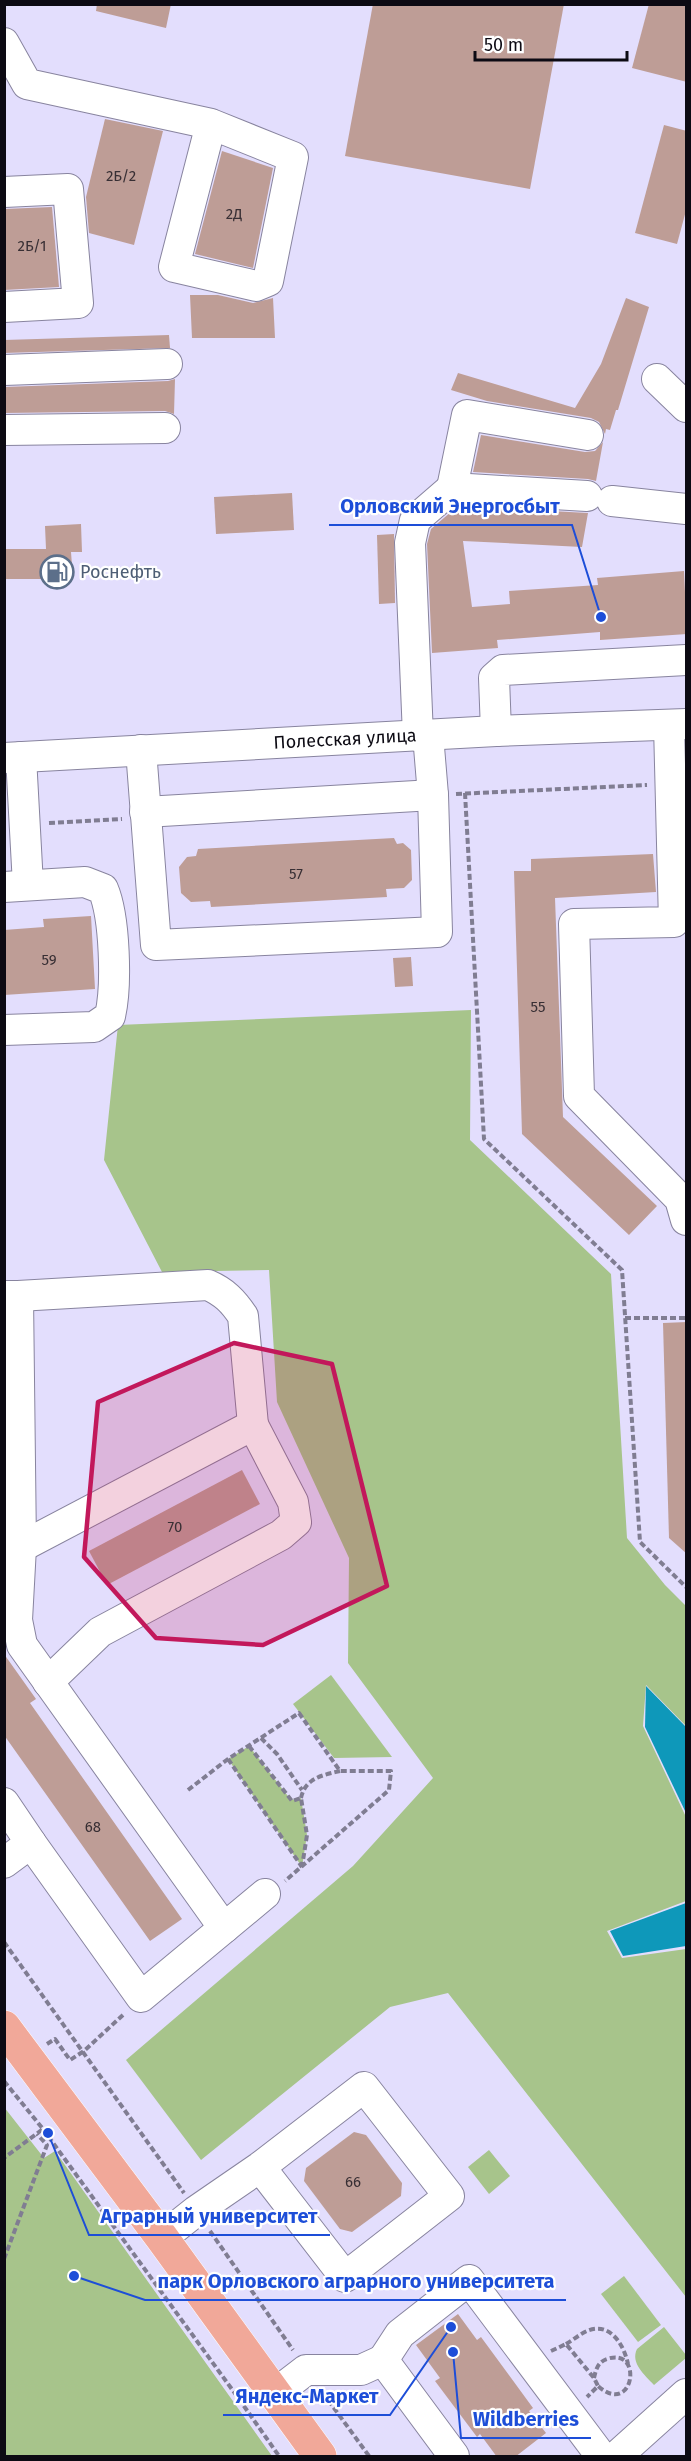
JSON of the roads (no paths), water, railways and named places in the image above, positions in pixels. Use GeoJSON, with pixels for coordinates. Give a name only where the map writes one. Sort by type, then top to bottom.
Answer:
{"type":"FeatureCollection","features":[{"type":"Feature","properties":{"kind":"main road"},"geometry":{"type":"LineString","coordinates":[[4,2027],[276,2393],[320,2457]]}},
{"type":"Feature","properties":{"kind":"street"},"geometry":{"type":"LineString","coordinates":[[4,43],[27,84],[211,124],[293,157],[268,281],[256,286],[174,267],[211,124]]}},
{"type":"Feature","properties":{"kind":"street"},"geometry":{"type":"LineString","coordinates":[[4,192],[68,189],[78,303],[4,307]]}},
{"type":"Feature","properties":{"kind":"street"},"geometry":{"type":"LineString","coordinates":[[4,370],[167,364]]}},
{"type":"Feature","properties":{"kind":"street"},"geometry":{"type":"LineString","coordinates":[[657,379],[687,407]]}},
{"type":"Feature","properties":{"kind":"street"},"geometry":{"type":"LineString","coordinates":[[141,750],[156,945],[437,932],[433,795],[423,735],[410,543],[415,520],[453,488],[467,415],[588,435]]}},
{"type":"Feature","properties":{"kind":"street"},"geometry":{"type":"LineString","coordinates":[[4,430],[165,428]]}},
{"type":"Feature","properties":{"kind":"street"},"geometry":{"type":"LineString","coordinates":[[453,488],[600,499],[687,509]]}},
{"type":"Feature","properties":{"kind":"street"},"geometry":{"type":"LineString","coordinates":[[496,731],[494,678],[503,670],[687,660]]}},
{"type":"Feature","properties":{"kind":"street"},"geometry":{"type":"LineString","coordinates":[[678,725],[674,922],[574,924],[579,1096],[680,1199],[687,1220]]}},
{"type":"Feature","properties":{"kind":"street","name":"Полесская улица"},"geometry":{"type":"LineString","coordinates":[[13,758],[496,731],[678,725]]}},
{"type":"Feature","properties":{"kind":"street"},"geometry":{"type":"LineString","coordinates":[[4,1030],[94,1027],[110,1016],[114,998],[110,905],[103,889],[84,882],[16,886],[13,758]]}},
{"type":"Feature","properties":{"kind":"street"},"geometry":{"type":"LineString","coordinates":[[145,815],[433,795]]}},
{"type":"Feature","properties":{"kind":"street"},"geometry":{"type":"LineString","coordinates":[[48,1682],[100,1632],[281,1535],[296,1522],[293,1502],[253,1425],[243,1316],[234,1302],[221,1291],[208,1285],[11,1296],[21,1547],[17,1620],[22,1645],[48,1682],[224,1928]]}},
{"type":"Feature","properties":{"kind":"street"},"geometry":{"type":"LineString","coordinates":[[21,1547],[253,1425]]}},
{"type":"Feature","properties":{"kind":"street"},"geometry":{"type":"LineString","coordinates":[[4,1803],[141,1997],[265,1894]]}},
{"type":"Feature","properties":{"kind":"street"},"geometry":{"type":"LineString","coordinates":[[4,1863],[31,1843]]}},
{"type":"Feature","properties":{"kind":"street"},"geometry":{"type":"LineString","coordinates":[[162,2238],[196,2211],[260,2168],[364,2087],[449,2196],[345,2277],[260,2168]]}},
{"type":"Feature","properties":{"kind":"street"},"geometry":{"type":"LineString","coordinates":[[276,2393],[306,2370],[361,2370],[384,2360],[400,2334],[469,2280],[601,2457]]}},
{"type":"Feature","properties":{"kind":"street"},"geometry":{"type":"LineString","coordinates":[[384,2360],[454,2457]]}},
{"type":"Feature","properties":{"kind":"street"},"geometry":{"type":"LineString","coordinates":[[617,2457],[687,2394]]}},
{"type":"Feature","properties":{"kind":"water"},"geometry":{"type":"Polygon","coordinates":[[[646,1686],[686,1727],[686,1813],[645,1727],[646,1686]]]}},
{"type":"Feature","properties":{"kind":"water"},"geometry":{"type":"Polygon","coordinates":[[[686,1903],[686,1946],[623,1956],[610,1931],[686,1903]]]}},
{"type":"Feature","properties":{"kind":"place","name":"Роснефть"},"geometry":{"type":"Point","coordinates":[57,572]}},
{"type":"Feature","properties":{"kind":"place","name":"Орловский Энергосбыт"},"geometry":{"type":"Point","coordinates":[601,617]}},
{"type":"Feature","properties":{"kind":"place","name":"Аграрный университет"},"geometry":{"type":"Point","coordinates":[48,2133]}},
{"type":"Feature","properties":{"kind":"place","name":"парк Орловского аграрного университета"},"geometry":{"type":"Point","coordinates":[74,2276]}},
{"type":"Feature","properties":{"kind":"place","name":"Яндекс-Маркет"},"geometry":{"type":"Point","coordinates":[451,2327]}},
{"type":"Feature","properties":{"kind":"place","name":"Wildberries"},"geometry":{"type":"Point","coordinates":[453,2352]}}]}
